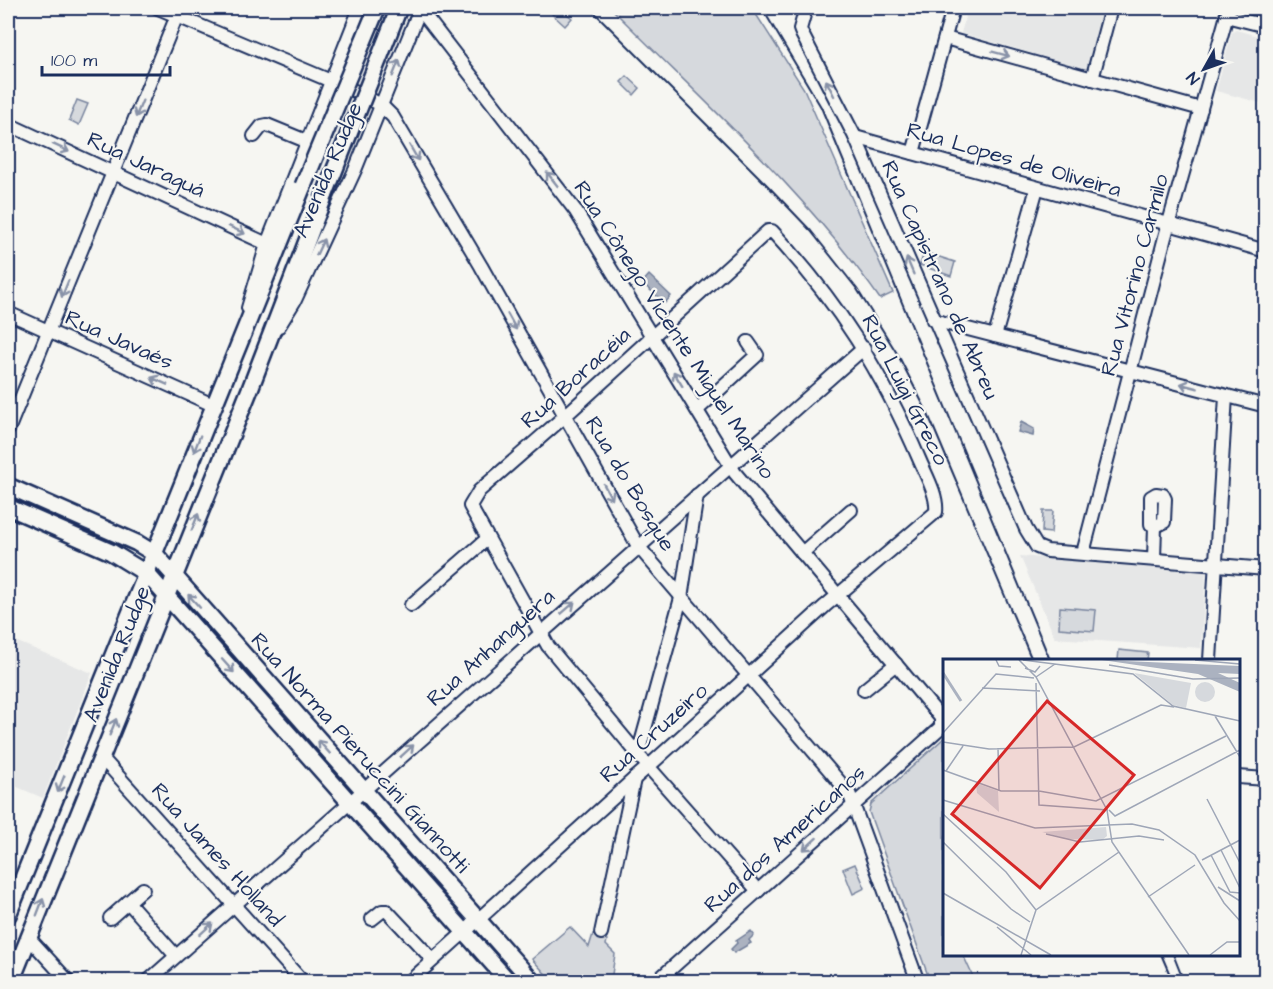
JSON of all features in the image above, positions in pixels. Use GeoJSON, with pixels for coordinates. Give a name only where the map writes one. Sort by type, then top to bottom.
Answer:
{"type":"FeatureCollection","features":[{"type":"Feature","properties":{"kind":"main road","name":"Avenida Rudge"},"geometry":{"type":"LineString","coordinates":[[8,915],[213,405],[377,8]]}},
{"type":"Feature","properties":{"kind":"main road","name":"Avenida Rudge"},"geometry":{"type":"LineString","coordinates":[[11,981],[267,344],[399,8]]}},
{"type":"Feature","properties":{"kind":"main road"},"geometry":{"type":"LineString","coordinates":[[8,486],[137,543],[155,554]]}},
{"type":"Feature","properties":{"kind":"main road","name":"Rua Norma Pieruccini Giannotti"},"geometry":{"type":"LineString","coordinates":[[8,507],[111,552],[147,574],[509,981]]}},
{"type":"Feature","properties":{"kind":"main road","name":"Rua Norma Pieruccini Giannotti"},"geometry":{"type":"LineString","coordinates":[[155,554],[172,576],[533,981]]}},
{"type":"Feature","properties":{"kind":"street","name":"Rua do Bosque"},"geometry":{"type":"LineString","coordinates":[[158,8],[178,12],[381,105],[398,124],[638,546],[841,784],[854,805],[918,981]]}},
{"type":"Feature","properties":{"kind":"street","name":"Avenida Rudge"},"geometry":{"type":"LineString","coordinates":[[249,319],[251,293],[267,244],[360,8]]}},
{"type":"Feature","properties":{"kind":"street","name":"Avenida Rudge"},"geometry":{"type":"LineString","coordinates":[[267,344],[295,300],[355,170],[419,8]]}},
{"type":"Feature","properties":{"kind":"street","name":"Rua Cônego Vicente Miguel Marino"},"geometry":{"type":"LineString","coordinates":[[419,8],[568,200],[730,465],[942,718],[941,727]]}},
{"type":"Feature","properties":{"kind":"street","name":"Rua Capistrano de Abreu"},"geometry":{"type":"LineString","coordinates":[[806,8],[800,28],[855,137],[1026,529],[1038,549],[1083,553]]}},
{"type":"Feature","properties":{"kind":"street"},"geometry":{"type":"LineString","coordinates":[[913,153],[953,8]]}},
{"type":"Feature","properties":{"kind":"street"},"geometry":{"type":"LineString","coordinates":[[1092,79],[1111,8]]}},
{"type":"Feature","properties":{"kind":"street"},"geometry":{"type":"LineString","coordinates":[[8,430],[178,12]]}},
{"type":"Feature","properties":{"kind":"street"},"geometry":{"type":"LineString","coordinates":[[1227,12],[1266,26]]}},
{"type":"Feature","properties":{"kind":"street","name":"Rua Vitorino Carmilo"},"geometry":{"type":"LineString","coordinates":[[1083,553],[1168,226],[1227,12]]}},
{"type":"Feature","properties":{"kind":"street"},"geometry":{"type":"LineString","coordinates":[[945,38],[1201,109]]}},
{"type":"Feature","properties":{"kind":"street","name":"Rua Jaraguá"},"geometry":{"type":"LineString","coordinates":[[8,124],[267,244]]}},
{"type":"Feature","properties":{"kind":"street"},"geometry":{"type":"LineString","coordinates":[[254,136],[260,127],[267,125],[306,141]]}},
{"type":"Feature","properties":{"kind":"street","name":"Rua Lopes de Oliveira"},"geometry":{"type":"LineString","coordinates":[[855,137],[1168,226],[1266,251]]}},
{"type":"Feature","properties":{"kind":"street"},"geometry":{"type":"LineString","coordinates":[[995,336],[1037,188]]}},
{"type":"Feature","properties":{"kind":"street","name":"Rua Boracéia"},"geometry":{"type":"LineString","coordinates":[[487,539],[472,514],[471,502],[479,491],[653,337],[768,231],[772,231]]}},
{"type":"Feature","properties":{"kind":"street","name":"Rua Luigi Greco"},"geometry":{"type":"LineString","coordinates":[[772,231],[839,310],[864,348],[922,465],[936,504],[936,512],[930,518]]}},
{"type":"Feature","properties":{"kind":"street","name":"Rua Javaés"},"geometry":{"type":"LineString","coordinates":[[8,313],[213,405]]}},
{"type":"Feature","properties":{"kind":"street"},"geometry":{"type":"LineString","coordinates":[[933,320],[1266,406]]}},
{"type":"Feature","properties":{"kind":"street"},"geometry":{"type":"LineString","coordinates":[[696,410],[757,355],[748,342]]}},
{"type":"Feature","properties":{"kind":"street","name":"Rua Anhanguera"},"geometry":{"type":"LineString","coordinates":[[147,981],[864,348]]}},
{"type":"Feature","properties":{"kind":"street"},"geometry":{"type":"LineString","coordinates":[[1210,659],[1226,396]]}},
{"type":"Feature","properties":{"kind":"street"},"geometry":{"type":"LineString","coordinates":[[638,754],[681,598],[697,495]]}},
{"type":"Feature","properties":{"kind":"street"},"geometry":{"type":"LineString","coordinates":[[802,552],[851,510]]}},
{"type":"Feature","properties":{"kind":"street","name":"Rua Cruzeiro"},"geometry":{"type":"LineString","coordinates":[[409,981],[838,595],[930,518]]}},
{"type":"Feature","properties":{"kind":"street"},"geometry":{"type":"LineString","coordinates":[[1154,559],[1155,526]]}},
{"type":"Feature","properties":{"kind":"street"},"geometry":{"type":"LineString","coordinates":[[411,605],[487,539],[555,656],[758,891]]}},
{"type":"Feature","properties":{"kind":"street"},"geometry":{"type":"LineString","coordinates":[[1083,553],[1266,569]]}},
{"type":"Feature","properties":{"kind":"street"},"geometry":{"type":"LineString","coordinates":[[662,576],[676,581],[687,571]]}},
{"type":"Feature","properties":{"kind":"street"},"geometry":{"type":"LineString","coordinates":[[864,690],[896,664]]}},
{"type":"Feature","properties":{"kind":"street","name":"Rua dos Americanos"},"geometry":{"type":"LineString","coordinates":[[656,981],[941,727]]}},
{"type":"Feature","properties":{"kind":"street","name":"Rua James Holland"},"geometry":{"type":"LineString","coordinates":[[101,757],[303,981]]}},
{"type":"Feature","properties":{"kind":"street"},"geometry":{"type":"LineString","coordinates":[[1240,777],[1266,779]]}},
{"type":"Feature","properties":{"kind":"street"},"geometry":{"type":"LineString","coordinates":[[601,933],[634,779]]}},
{"type":"Feature","properties":{"kind":"street"},"geometry":{"type":"LineString","coordinates":[[110,918],[143,889]]}},
{"type":"Feature","properties":{"kind":"street"},"geometry":{"type":"LineString","coordinates":[[128,902],[176,956]]}},
{"type":"Feature","properties":{"kind":"street"},"geometry":{"type":"LineString","coordinates":[[372,919],[382,911],[387,911],[433,960]]}},
{"type":"Feature","properties":{"kind":"street"},"geometry":{"type":"LineString","coordinates":[[28,937],[69,981]]}},
{"type":"Feature","properties":{"kind":"shaded area"},"geometry":{"type":"Polygon","coordinates":[[[559,8],[572,18],[565,26],[552,14],[559,8]]]}},
{"type":"Feature","properties":{"kind":"shaded area"},"geometry":{"type":"Polygon","coordinates":[[[611,8],[752,8],[804,89],[893,293],[880,299],[851,259],[786,184],[717,112],[611,8]]]}},
{"type":"Feature","properties":{"kind":"shaded area"},"geometry":{"type":"Polygon","coordinates":[[[968,8],[1105,8],[1090,70],[961,33],[968,8]]]}},
{"type":"Feature","properties":{"kind":"shaded area"},"geometry":{"type":"Polygon","coordinates":[[[1265,8],[1265,16],[1238,9],[1265,8]]]}},
{"type":"Feature","properties":{"kind":"shaded area"},"geometry":{"type":"Polygon","coordinates":[[[1236,30],[1265,38],[1265,104],[1216,91],[1232,32],[1236,30]]]}},
{"type":"Feature","properties":{"kind":"shaded area"},"geometry":{"type":"Polygon","coordinates":[[[627,76],[640,88],[634,95],[621,82],[627,76]]]}},
{"type":"Feature","properties":{"kind":"shaded area"},"geometry":{"type":"Polygon","coordinates":[[[77,100],[88,104],[79,125],[69,120],[77,100]]]}},
{"type":"Feature","properties":{"kind":"shaded area"},"geometry":{"type":"Polygon","coordinates":[[[924,252],[955,262],[951,276],[920,265],[924,252]]]}},
{"type":"Feature","properties":{"kind":"shaded area"},"geometry":{"type":"Polygon","coordinates":[[[649,275],[671,296],[665,303],[642,283],[649,275]]]}},
{"type":"Feature","properties":{"kind":"shaded area"},"geometry":{"type":"Polygon","coordinates":[[[1021,422],[1034,429],[1033,436],[1018,432],[1021,422]]]}},
{"type":"Feature","properties":{"kind":"shaded area"},"geometry":{"type":"Polygon","coordinates":[[[1043,511],[1053,511],[1051,533],[1042,532],[1043,511]]]}},
{"type":"Feature","properties":{"kind":"shaded area"},"geometry":{"type":"Polygon","coordinates":[[[1020,556],[1206,572],[1201,648],[1055,638],[1020,556]]]}},
{"type":"Feature","properties":{"kind":"shaded area"},"geometry":{"type":"Polygon","coordinates":[[[1060,607],[1096,610],[1094,631],[1059,628],[1060,607]]]}},
{"type":"Feature","properties":{"kind":"shaded area"},"geometry":{"type":"Polygon","coordinates":[[[8,638],[92,673],[43,798],[8,783],[8,638]]]}},
{"type":"Feature","properties":{"kind":"shaded area"},"geometry":{"type":"Polygon","coordinates":[[[1119,650],[1148,653],[1147,659],[1118,659],[1119,650]]]}},
{"type":"Feature","properties":{"kind":"shaded area"},"geometry":{"type":"Polygon","coordinates":[[[943,739],[943,956],[966,956],[964,957],[975,981],[930,981],[869,812],[871,804],[943,739]]]}},
{"type":"Feature","properties":{"kind":"shaded area"},"geometry":{"type":"Polygon","coordinates":[[[855,864],[865,888],[853,894],[843,869],[855,864]]]}},
{"type":"Feature","properties":{"kind":"shaded area"},"geometry":{"type":"Polygon","coordinates":[[[570,927],[589,947],[593,934],[607,940],[606,945],[615,954],[611,981],[552,981],[532,959],[570,927]]]}},
{"type":"Feature","properties":{"kind":"shaded area"},"geometry":{"type":"Polygon","coordinates":[[[751,931],[754,935],[749,940],[751,943],[734,953],[731,949],[737,943],[736,941],[751,931]]]}},
{"type":"Feature","properties":{"kind":"railway"},"geometry":{"type":"LineString","coordinates":[[590,8],[811,231],[857,289],[898,355],[927,412],[1032,659]]}},
{"type":"Feature","properties":{"kind":"railway"},"geometry":{"type":"LineString","coordinates":[[762,8],[821,107],[1050,659]]}},
{"type":"Feature","properties":{"kind":"railway"},"geometry":{"type":"LineString","coordinates":[[1162,956],[1173,982]]}},
{"type":"Feature","properties":{"kind":"railway"},"geometry":{"type":"LineString","coordinates":[[1174,956],[1184,982]]}}]}
